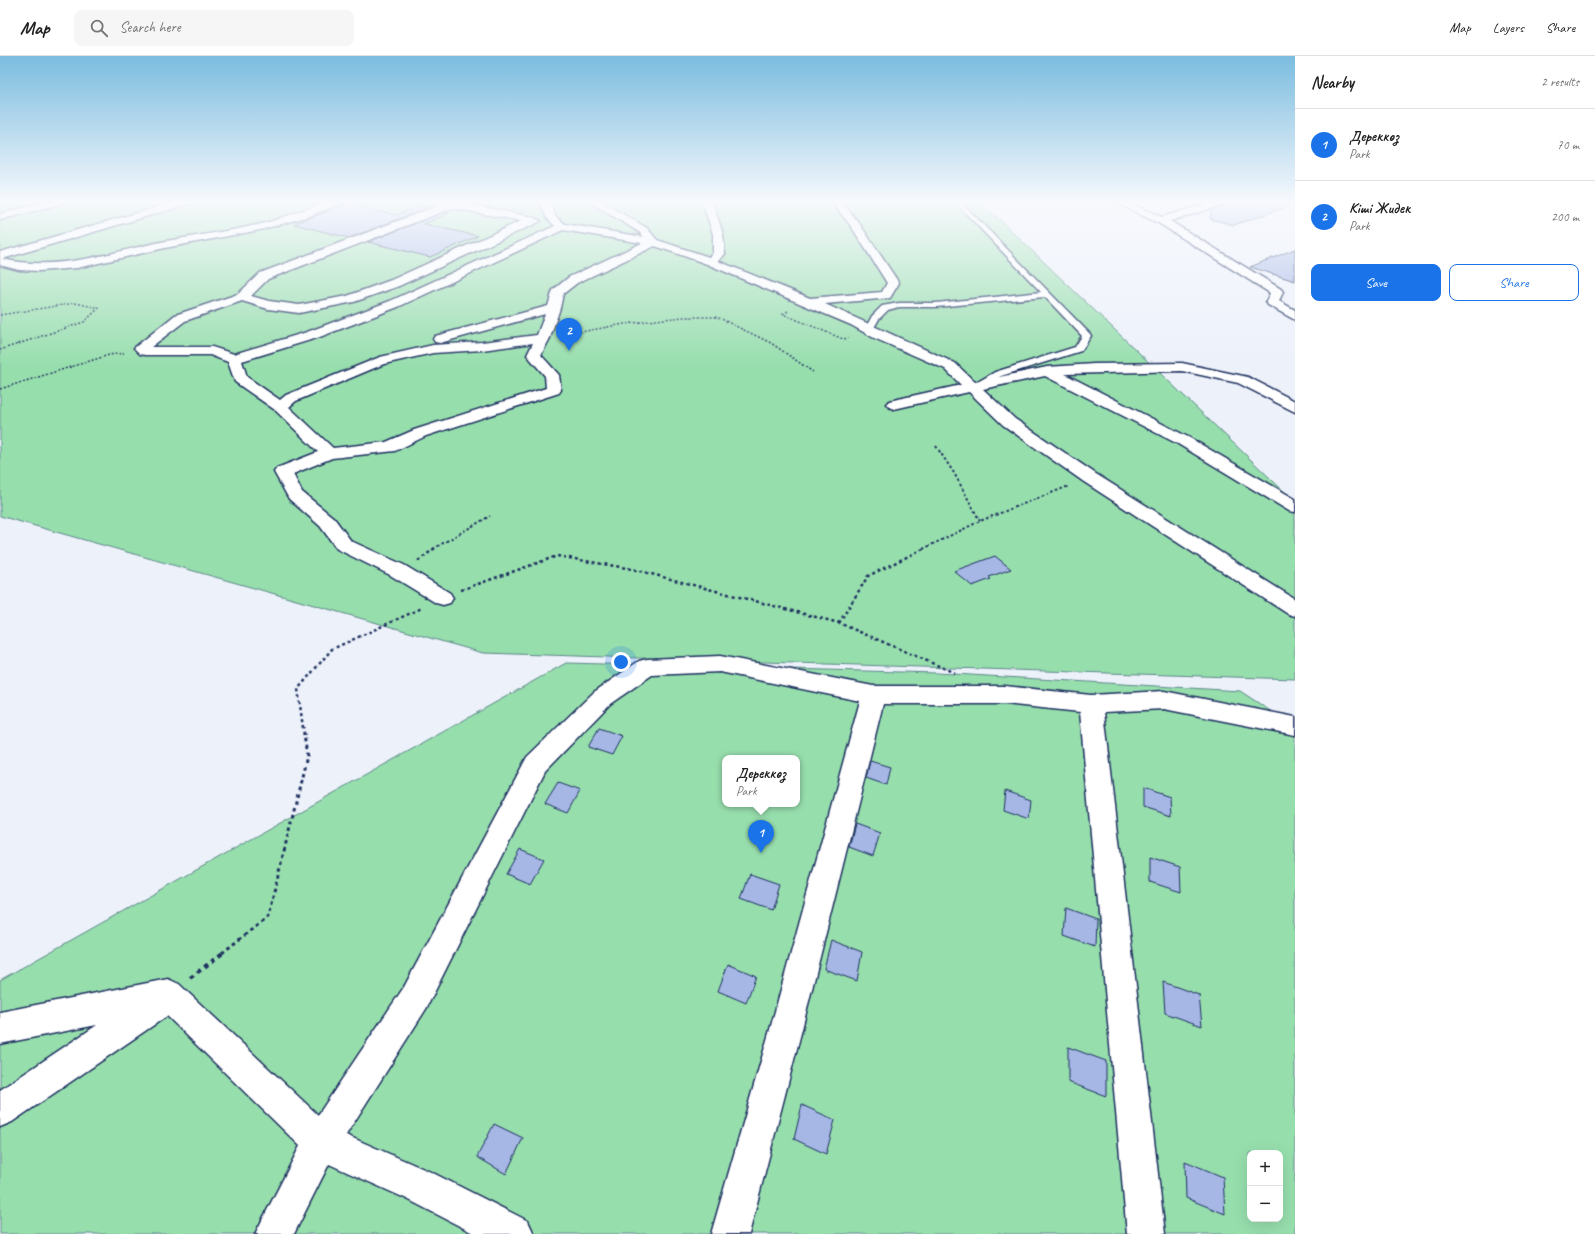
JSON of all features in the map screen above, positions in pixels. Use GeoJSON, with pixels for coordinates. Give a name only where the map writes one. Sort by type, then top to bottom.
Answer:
{"type":"FeatureCollection","features":[{"type":"Feature","properties":{"kind":"street"},"geometry":{"type":"LineString","coordinates":[[0,262],[18,268],[52,269],[118,256]]}},
{"type":"Feature","properties":{"kind":"street"},"geometry":{"type":"LineString","coordinates":[[316,256],[264,276],[242,297],[180,318],[141,348],[145,351],[212,351],[234,359],[312,335],[394,304],[499,256]]}},
{"type":"Feature","properties":{"kind":"street"},"geometry":{"type":"LineString","coordinates":[[242,297],[268,305],[299,309],[350,299],[395,283],[454,256]]}},
{"type":"Feature","properties":{"kind":"street"},"geometry":{"type":"LineString","coordinates":[[443,598],[404,575],[344,545],[327,522],[295,495],[283,472],[329,453],[389,447],[420,434],[554,390],[552,375],[534,355],[543,338],[558,292],[573,280],[624,256]]}},
{"type":"Feature","properties":{"kind":"street"},"geometry":{"type":"LineString","coordinates":[[694,256],[856,322],[950,366],[1010,422],[1090,478],[1295,609]]}},
{"type":"Feature","properties":{"kind":"street"},"geometry":{"type":"LineString","coordinates":[[711,262],[717,256]]}},
{"type":"Feature","properties":{"kind":"street"},"geometry":{"type":"LineString","coordinates":[[805,302],[886,295],[893,283],[875,256]]}},
{"type":"Feature","properties":{"kind":"street"},"geometry":{"type":"LineString","coordinates":[[1219,256],[1277,292]]}},
{"type":"Feature","properties":{"kind":"street"},"geometry":{"type":"LineString","coordinates":[[1289,287],[1277,292],[1272,302],[1295,316]]}},
{"type":"Feature","properties":{"kind":"street"},"geometry":{"type":"LineString","coordinates":[[280,407],[291,398],[380,361],[402,348],[554,308]]}},
{"type":"Feature","properties":{"kind":"street"},"geometry":{"type":"LineString","coordinates":[[380,361],[433,349],[482,346],[543,338]]}},
{"type":"Feature","properties":{"kind":"street"},"geometry":{"type":"LineString","coordinates":[[234,359],[240,379],[280,407],[329,453]]}},
{"type":"Feature","properties":{"kind":"street"},"geometry":{"type":"LineString","coordinates":[[894,404],[1047,371],[1094,368],[1182,367],[1243,380],[1295,407]]}},
{"type":"Feature","properties":{"kind":"street"},"geometry":{"type":"LineString","coordinates":[[1047,371],[1184,441],[1295,507]]}},
{"type":"Feature","properties":{"kind":"street"},"geometry":{"type":"LineString","coordinates":[[274,1234],[321,1142],[415,998],[536,764],[602,698],[648,667],[720,664],[873,695],[1005,695],[1091,704],[1164,700],[1295,726]]}},
{"type":"Feature","properties":{"kind":"street"},"geometry":{"type":"LineString","coordinates":[[730,1234],[785,1033],[873,695]]}},
{"type":"Feature","properties":{"kind":"street"},"geometry":{"type":"LineString","coordinates":[[1091,704],[1146,1234]]}},
{"type":"Feature","properties":{"kind":"street"},"geometry":{"type":"LineString","coordinates":[[0,1028],[168,995]]}},
{"type":"Feature","properties":{"kind":"street"},"geometry":{"type":"LineString","coordinates":[[0,1110],[168,995]]}},
{"type":"Feature","properties":{"kind":"street"},"geometry":{"type":"LineString","coordinates":[[168,995],[321,1142],[420,1186],[516,1234]]}},
{"type":"Feature","properties":{"kind":"lane"},"geometry":{"type":"LineString","coordinates":[[972,388],[998,374],[1078,349],[1087,336],[1011,256]]}},
{"type":"Feature","properties":{"kind":"lane"},"geometry":{"type":"LineString","coordinates":[[869,329],[875,318],[884,308],[899,305],[936,305],[1048,294]]}},
{"type":"Feature","properties":{"kind":"path"},"geometry":{"type":"LineString","coordinates":[[0,316],[75,302],[99,308],[84,322],[0,350]]}},
{"type":"Feature","properties":{"kind":"path"},"geometry":{"type":"LineString","coordinates":[[543,338],[631,323],[682,317],[717,317],[771,343],[813,372]]}},
{"type":"Feature","properties":{"kind":"path"},"geometry":{"type":"LineString","coordinates":[[0,389],[109,356],[145,351]]}},
{"type":"Feature","properties":{"kind":"path"},"geometry":{"type":"LineString","coordinates":[[936,446],[954,473],[980,521]]}},
{"type":"Feature","properties":{"kind":"path"},"geometry":{"type":"LineString","coordinates":[[839,623],[868,576],[980,521],[1090,478]]}},
{"type":"Feature","properties":{"kind":"path"},"geometry":{"type":"LineString","coordinates":[[404,575],[428,552],[490,516]]}},
{"type":"Feature","properties":{"kind":"path"},"geometry":{"type":"LineString","coordinates":[[168,995],[268,917],[307,756],[298,689],[332,649],[443,598],[557,556],[632,569],[839,623],[962,676]]}},
{"type":"Feature","properties":{"kind":"green space"},"geometry":{"type":"Polygon","coordinates":[[[0,256],[1038,256],[1295,502],[1295,679],[483,653],[0,516],[0,256]]]}},
{"type":"Feature","properties":{"kind":"green space"},"geometry":{"type":"Polygon","coordinates":[[[566,663],[937,673],[1240,691],[1295,727],[1295,1234],[0,1234],[0,980],[566,663]]]}},
{"type":"Feature","properties":{"kind":"building"},"geometry":{"type":"Polygon","coordinates":[[[1278,256],[1295,256],[1295,281],[1250,267],[1278,256]]]}},
{"type":"Feature","properties":{"kind":"building"},"geometry":{"type":"Polygon","coordinates":[[[995,556],[1011,569],[989,577],[991,579],[972,586],[954,571],[995,556]]]}},
{"type":"Feature","properties":{"kind":"building"},"geometry":{"type":"Polygon","coordinates":[[[599,728],[622,736],[612,755],[588,747],[599,728]]]}},
{"type":"Feature","properties":{"kind":"building"},"geometry":{"type":"Polygon","coordinates":[[[870,761],[890,767],[886,785],[866,778],[870,761]]]}},
{"type":"Feature","properties":{"kind":"building"},"geometry":{"type":"Polygon","coordinates":[[[558,783],[580,791],[568,813],[545,804],[558,783]]]}},
{"type":"Feature","properties":{"kind":"building"},"geometry":{"type":"Polygon","coordinates":[[[1143,788],[1170,797],[1171,816],[1143,807],[1143,788]]]}},
{"type":"Feature","properties":{"kind":"building"},"geometry":{"type":"Polygon","coordinates":[[[1005,791],[1031,800],[1029,819],[1003,810],[1005,791]]]}},
{"type":"Feature","properties":{"kind":"building"},"geometry":{"type":"Polygon","coordinates":[[[855,824],[880,833],[873,856],[849,847],[855,824]]]}},
{"type":"Feature","properties":{"kind":"building"},"geometry":{"type":"Polygon","coordinates":[[[520,849],[544,859],[530,884],[506,874],[520,849]]]}},
{"type":"Feature","properties":{"kind":"building"},"geometry":{"type":"Polygon","coordinates":[[[1150,857],[1180,867],[1181,892],[1150,882],[1150,857]]]}},
{"type":"Feature","properties":{"kind":"building"},"geometry":{"type":"Polygon","coordinates":[[[750,874],[779,884],[771,910],[741,899],[750,874]]]}},
{"type":"Feature","properties":{"kind":"building"},"geometry":{"type":"Polygon","coordinates":[[[1066,908],[1096,919],[1095,947],[1064,936],[1066,908]]]}},
{"type":"Feature","properties":{"kind":"building"},"geometry":{"type":"Polygon","coordinates":[[[831,940],[862,952],[857,981],[824,969],[831,940]]]}},
{"type":"Feature","properties":{"kind":"building"},"geometry":{"type":"Polygon","coordinates":[[[728,964],[756,976],[746,1003],[718,991],[728,964]]]}},
{"type":"Feature","properties":{"kind":"building"},"geometry":{"type":"Polygon","coordinates":[[[1163,982],[1199,995],[1202,1026],[1165,1013],[1163,982]]]}},
{"type":"Feature","properties":{"kind":"building"},"geometry":{"type":"Polygon","coordinates":[[[1068,1047],[1106,1061],[1106,1096],[1068,1082],[1068,1047]]]}},
{"type":"Feature","properties":{"kind":"building"},"geometry":{"type":"Polygon","coordinates":[[[802,1105],[835,1120],[826,1154],[794,1139],[802,1105]]]}},
{"type":"Feature","properties":{"kind":"building"},"geometry":{"type":"Polygon","coordinates":[[[494,1124],[523,1138],[506,1174],[477,1157],[494,1124]]]}},
{"type":"Feature","properties":{"kind":"building"},"geometry":{"type":"Polygon","coordinates":[[[1185,1161],[1223,1177],[1225,1214],[1186,1198],[1185,1161]]]}},
{"type":"Feature","properties":{"kind":"place","name":"Кіші Жидек"},"geometry":{"type":"Point","coordinates":[569,351]}},
{"type":"Feature","properties":{"kind":"place","name":"Дереккөз"},"geometry":{"type":"Point","coordinates":[761,853]}}]}
